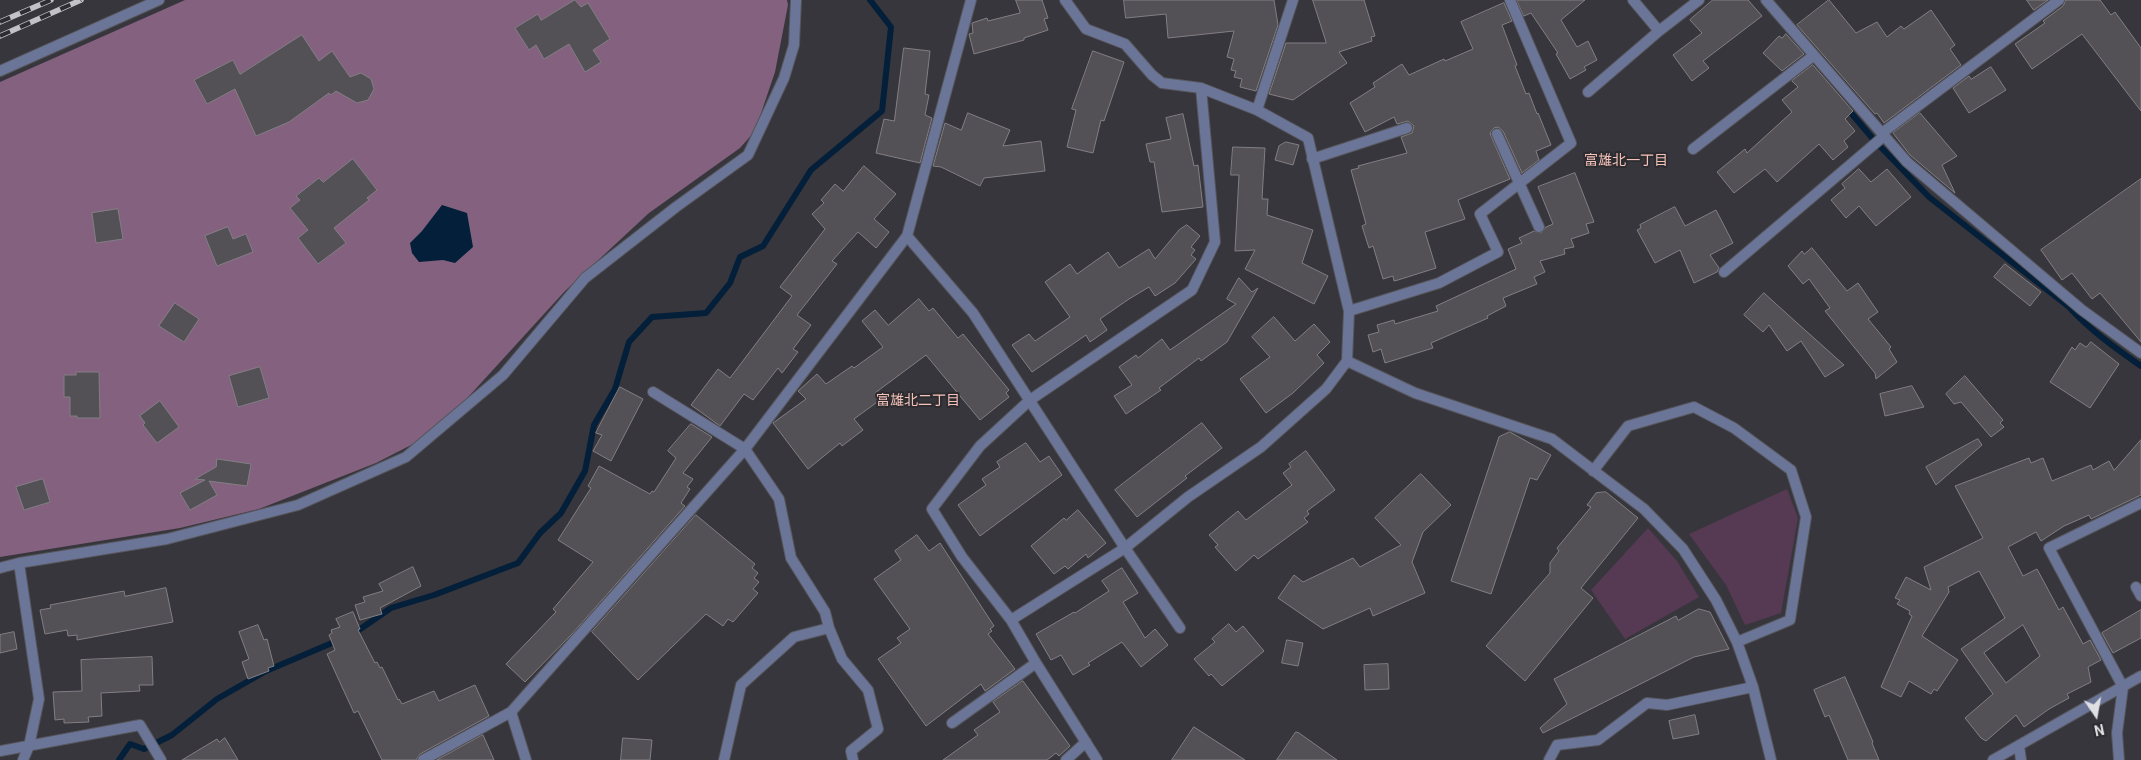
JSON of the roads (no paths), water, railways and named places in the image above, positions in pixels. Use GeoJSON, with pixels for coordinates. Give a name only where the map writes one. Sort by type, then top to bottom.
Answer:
{"type":"FeatureCollection","features":[{"type":"Feature","properties":{"kind":"street"},"geometry":{"type":"LineString","coordinates":[[0,70],[159,0]]}},
{"type":"Feature","properties":{"kind":"street"},"geometry":{"type":"LineString","coordinates":[[0,568],[19,563],[167,539],[298,505],[406,457],[503,376],[585,278],[676,207],[748,155],[784,78],[794,45],[796,0]]}},
{"type":"Feature","properties":{"kind":"street"},"geometry":{"type":"LineString","coordinates":[[423,760],[511,712],[745,449],[907,236],[971,0]]}},
{"type":"Feature","properties":{"kind":"street"},"geometry":{"type":"LineString","coordinates":[[1011,620],[1125,548],[1188,497],[1260,448],[1326,389],[1347,361],[1349,311],[1308,138],[1257,110],[1201,88],[1162,83],[1152,76],[1125,44],[1086,29],[1072,13],[1065,0]]}},
{"type":"Feature","properties":{"kind":"street"},"geometry":{"type":"LineString","coordinates":[[1257,110],[1293,0]]}},
{"type":"Feature","properties":{"kind":"street"},"geometry":{"type":"LineString","coordinates":[[1349,311],[1439,283],[1498,252],[1480,214],[1571,143],[1510,0]]}},
{"type":"Feature","properties":{"kind":"street"},"geometry":{"type":"LineString","coordinates":[[1632,0],[1659,31]]}},
{"type":"Feature","properties":{"kind":"street"},"geometry":{"type":"LineString","coordinates":[[1588,92],[1659,31],[1700,0]]}},
{"type":"Feature","properties":{"kind":"street"},"geometry":{"type":"LineString","coordinates":[[1766,0],[1907,162],[2082,310],[2141,353]]}},
{"type":"Feature","properties":{"kind":"street"},"geometry":{"type":"LineString","coordinates":[[1724,272],[1883,135],[2058,0]]}},
{"type":"Feature","properties":{"kind":"street"},"geometry":{"type":"LineString","coordinates":[[1694,149],[1813,56]]}},
{"type":"Feature","properties":{"kind":"street"},"geometry":{"type":"LineString","coordinates":[[1097,760],[1011,620],[962,557],[932,510],[980,446],[1030,400],[1192,290],[1216,242],[1201,88]]}},
{"type":"Feature","properties":{"kind":"street"},"geometry":{"type":"LineString","coordinates":[[1312,159],[1406,128]]}},
{"type":"Feature","properties":{"kind":"street"},"geometry":{"type":"LineString","coordinates":[[1497,134],[1540,227]]}},
{"type":"Feature","properties":{"kind":"street"},"geometry":{"type":"LineString","coordinates":[[907,236],[973,313],[1125,548],[1180,628]]}},
{"type":"Feature","properties":{"kind":"street"},"geometry":{"type":"LineString","coordinates":[[1347,361],[1415,393],[1552,439],[1644,509],[1683,549],[1716,600],[1737,642],[1753,687],[1772,760]]}},
{"type":"Feature","properties":{"kind":"street"},"geometry":{"type":"LineString","coordinates":[[654,392],[745,449],[779,499],[791,558],[825,612],[829,628],[842,660],[868,690],[878,729],[851,751],[853,760]]}},
{"type":"Feature","properties":{"kind":"street"},"geometry":{"type":"LineString","coordinates":[[1593,470],[1628,426],[1694,407],[1734,428],[1791,470],[1806,517],[1790,620],[1737,642]]}},
{"type":"Feature","properties":{"kind":"street"},"geometry":{"type":"LineString","coordinates":[[2119,760],[2117,733],[2123,687],[2048,548],[2141,503]]}},
{"type":"Feature","properties":{"kind":"street"},"geometry":{"type":"LineString","coordinates":[[19,563],[39,698],[29,746],[23,760]]}},
{"type":"Feature","properties":{"kind":"street"},"geometry":{"type":"LineString","coordinates":[[724,760],[741,685],[794,637],[829,628]]}},
{"type":"Feature","properties":{"kind":"street"},"geometry":{"type":"LineString","coordinates":[[952,723],[1036,663]]}},
{"type":"Feature","properties":{"kind":"street"},"geometry":{"type":"LineString","coordinates":[[1992,760],[2141,676]]}},
{"type":"Feature","properties":{"kind":"street"},"geometry":{"type":"LineString","coordinates":[[1549,760],[1557,745],[1598,740],[1647,703],[1667,705],[1753,687]]}},
{"type":"Feature","properties":{"kind":"street"},"geometry":{"type":"LineString","coordinates":[[511,712],[526,760]]}},
{"type":"Feature","properties":{"kind":"street"},"geometry":{"type":"LineString","coordinates":[[0,751],[140,725],[160,760]]}},
{"type":"Feature","properties":{"kind":"street"},"geometry":{"type":"LineString","coordinates":[[1066,760],[1086,742]]}},
{"type":"Feature","properties":{"kind":"street"},"geometry":{"type":"LineString","coordinates":[[2019,746],[2021,760]]}},
{"type":"Feature","properties":{"kind":"water"},"geometry":{"type":"Polygon","coordinates":[[[442,205],[467,213],[473,247],[455,263],[443,260],[419,262],[412,253],[410,243],[442,205]]]}},
{"type":"Feature","properties":{"kind":"waterway"},"geometry":{"type":"LineString","coordinates":[[353,634],[391,608],[434,595],[518,563],[540,533],[561,513],[585,471],[594,425],[615,389],[629,342],[652,317],[706,313],[730,283],[740,257],[763,246],[811,170],[882,111],[891,27],[870,0]]}},
{"type":"Feature","properties":{"kind":"waterway"},"geometry":{"type":"LineString","coordinates":[[1846,107],[1873,139],[1929,197],[2069,307],[2103,338],[2141,366]]}},
{"type":"Feature","properties":{"kind":"waterway"},"geometry":{"type":"LineString","coordinates":[[119,760],[130,744],[144,749],[172,735],[217,699],[266,671],[339,640]]}},
{"type":"Feature","properties":{"kind":"railway"},"geometry":{"type":"LineString","coordinates":[[0,22],[51,0]]}},
{"type":"Feature","properties":{"kind":"railway"},"geometry":{"type":"LineString","coordinates":[[0,36],[81,0]]}},
{"type":"Feature","properties":{"kind":"district","name":"富雄北一丁目"},"geometry":{"type":"Point","coordinates":[1626,161]}},
{"type":"Feature","properties":{"kind":"district","name":"富雄北二丁目"},"geometry":{"type":"Point","coordinates":[918,401]}}]}
